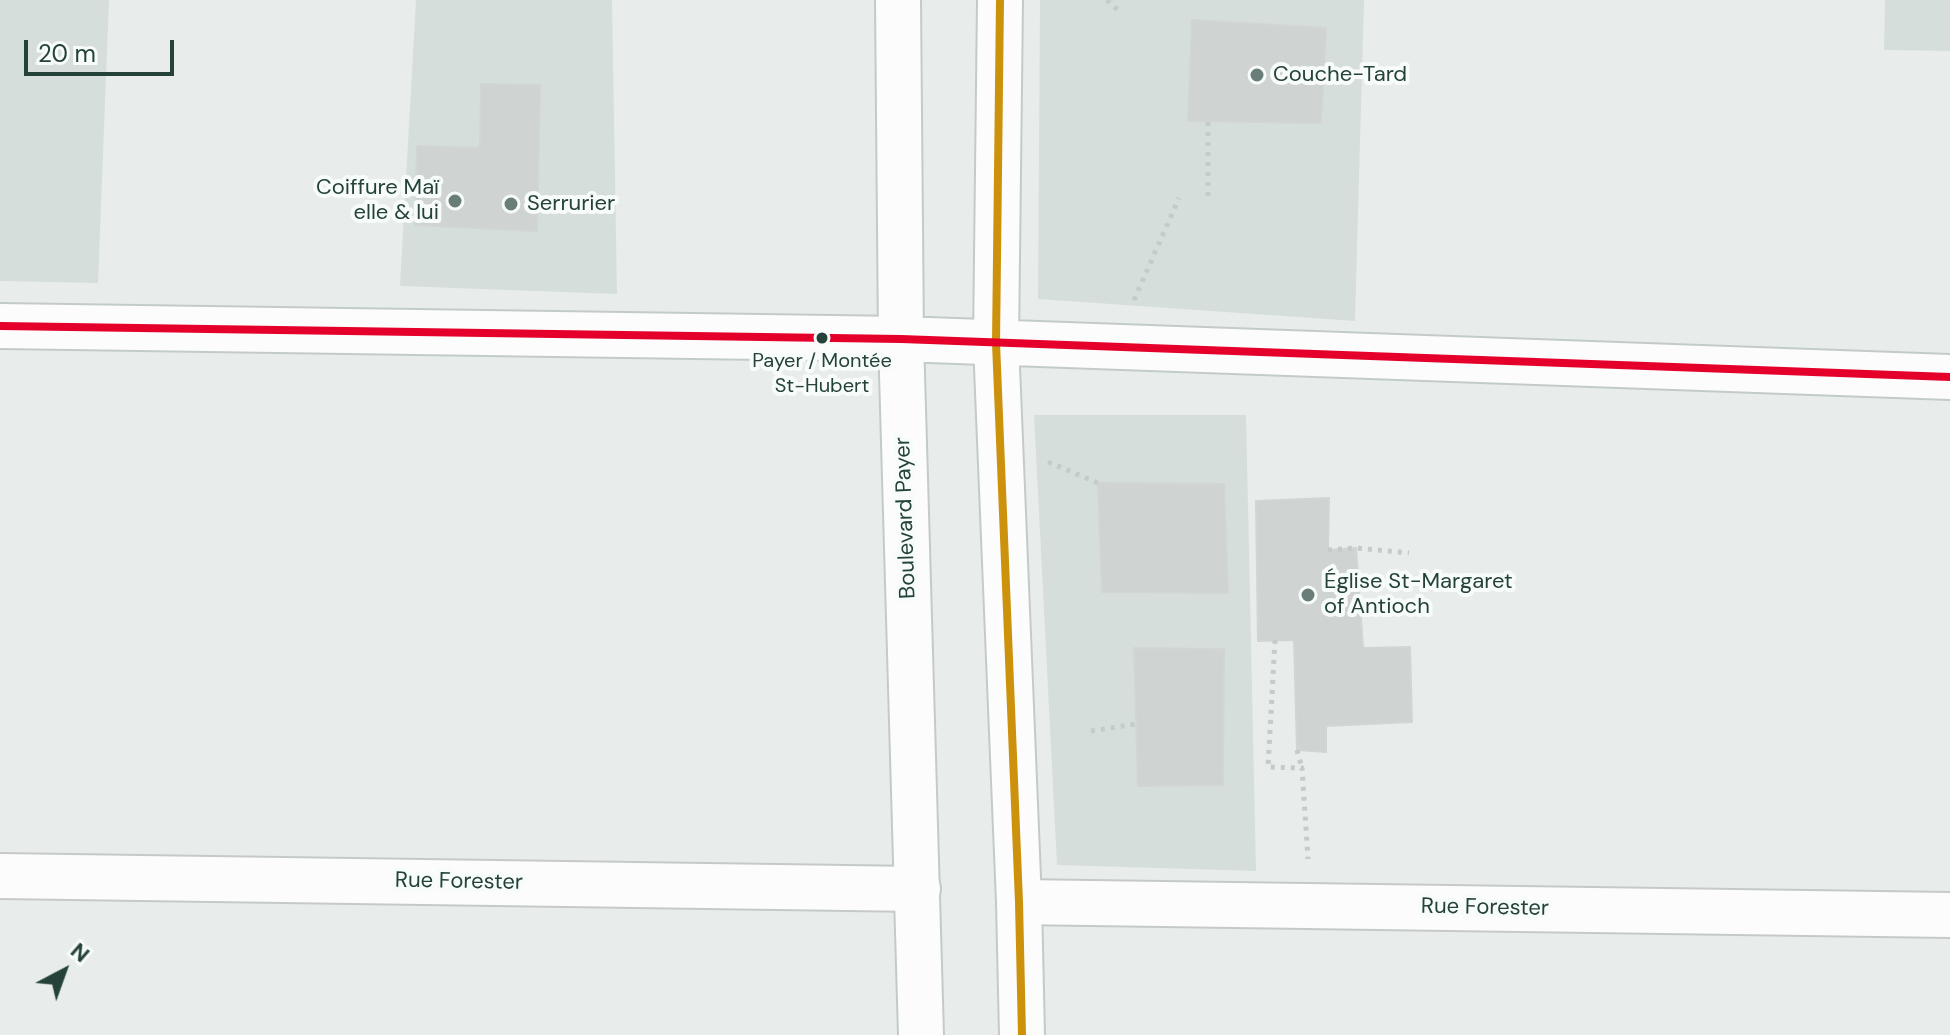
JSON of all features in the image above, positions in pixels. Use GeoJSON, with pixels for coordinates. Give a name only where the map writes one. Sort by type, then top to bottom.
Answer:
{"type":"FeatureCollection","features":[{"type":"Feature","properties":{"kind":"street","name":"Boulevard Payer"},"geometry":{"type":"LineString","coordinates":[[898,0],[901,339],[921,1035]]}},
{"type":"Feature","properties":{"kind":"street"},"geometry":{"type":"LineString","coordinates":[[1000,0],[996,343],[1022,1035]]}},
{"type":"Feature","properties":{"kind":"street"},"geometry":{"type":"LineString","coordinates":[[0,326],[901,339],[1950,377]]}},
{"type":"Feature","properties":{"kind":"street","name":"Rue Forester"},"geometry":{"type":"LineString","coordinates":[[0,876],[918,889]]}},
{"type":"Feature","properties":{"kind":"street","name":"Rue Forester"},"geometry":{"type":"LineString","coordinates":[[1019,902],[1950,915]]}},
{"type":"Feature","properties":{"kind":"path"},"geometry":{"type":"LineString","coordinates":[[1107,0],[1118,10]]}},
{"type":"Feature","properties":{"kind":"path"},"geometry":{"type":"LineString","coordinates":[[1208,122],[1208,199]]}},
{"type":"Feature","properties":{"kind":"path"},"geometry":{"type":"LineString","coordinates":[[1112,347],[1179,198]]}},
{"type":"Feature","properties":{"kind":"path"},"geometry":{"type":"LineString","coordinates":[[1328,550],[1356,548],[1409,553]]}},
{"type":"Feature","properties":{"kind":"path"},"geometry":{"type":"LineString","coordinates":[[1275,640],[1268,767],[1302,768]]}},
{"type":"Feature","properties":{"kind":"path"},"geometry":{"type":"LineString","coordinates":[[1091,731],[1136,724]]}},
{"type":"Feature","properties":{"kind":"path"},"geometry":{"type":"LineString","coordinates":[[1297,750],[1302,768],[1311,906]]}},
{"type":"Feature","properties":{"kind":"shaded area"},"geometry":{"type":"Polygon","coordinates":[[[0,0],[109,0],[98,283],[0,281],[0,0]]]}},
{"type":"Feature","properties":{"kind":"shaded area"},"geometry":{"type":"Polygon","coordinates":[[[416,0],[612,0],[617,294],[400,286],[416,0]]]}},
{"type":"Feature","properties":{"kind":"shaded area"},"geometry":{"type":"Polygon","coordinates":[[[1040,0],[1364,0],[1355,321],[1038,299],[1040,0]]]}},
{"type":"Feature","properties":{"kind":"shaded area"},"geometry":{"type":"Polygon","coordinates":[[[1885,0],[1950,0],[1950,51],[1884,50],[1885,0]]]}},
{"type":"Feature","properties":{"kind":"shaded area"},"geometry":{"type":"Polygon","coordinates":[[[1034,415],[1246,415],[1256,871],[1057,865],[1034,415]]]}},
{"type":"Feature","properties":{"kind":"building","name":"Couche-Tard"},"geometry":{"type":"Polygon","coordinates":[[[1192,20],[1326,28],[1321,123],[1188,121],[1192,20]]]}},
{"type":"Feature","properties":{"kind":"building"},"geometry":{"type":"Polygon","coordinates":[[[481,84],[540,85],[537,231],[415,225],[417,146],[480,148],[481,84]]]}},
{"type":"Feature","properties":{"kind":"building"},"geometry":{"type":"Polygon","coordinates":[[[1098,483],[1224,484],[1228,593],[1102,592],[1098,483]]]}},
{"type":"Feature","properties":{"kind":"building","name":"Église St-Margaret of Antioch"},"geometry":{"type":"Polygon","coordinates":[[[1329,498],[1328,550],[1356,548],[1363,648],[1410,647],[1412,722],[1326,726],[1326,752],[1297,750],[1294,640],[1258,641],[1256,501],[1329,498]]]}},
{"type":"Feature","properties":{"kind":"building"},"geometry":{"type":"Polygon","coordinates":[[[1134,648],[1224,649],[1223,785],[1138,786],[1134,648]]]}},
{"type":"Feature","properties":{"kind":"transit line"},"geometry":{"type":"LineString","coordinates":[[1000,0],[996,343],[1022,1035]]}},
{"type":"Feature","properties":{"kind":"transit line"},"geometry":{"type":"LineString","coordinates":[[0,326],[901,339],[1950,377]]}},
{"type":"Feature","properties":{"kind":"place","name":"Couche-Tard"},"geometry":{"type":"Point","coordinates":[1257,75]}},
{"type":"Feature","properties":{"kind":"place","name":"Coiffure Maï elle & lui"},"geometry":{"type":"Point","coordinates":[455,201]}},
{"type":"Feature","properties":{"kind":"place","name":"Serrurier"},"geometry":{"type":"Point","coordinates":[511,204]}},
{"type":"Feature","properties":{"kind":"place","name":"Payer / Montée St-Hubert"},"geometry":{"type":"Point","coordinates":[822,338]}},
{"type":"Feature","properties":{"kind":"place","name":"Église St-Margaret of Antioch"},"geometry":{"type":"Point","coordinates":[1308,595]}}]}
